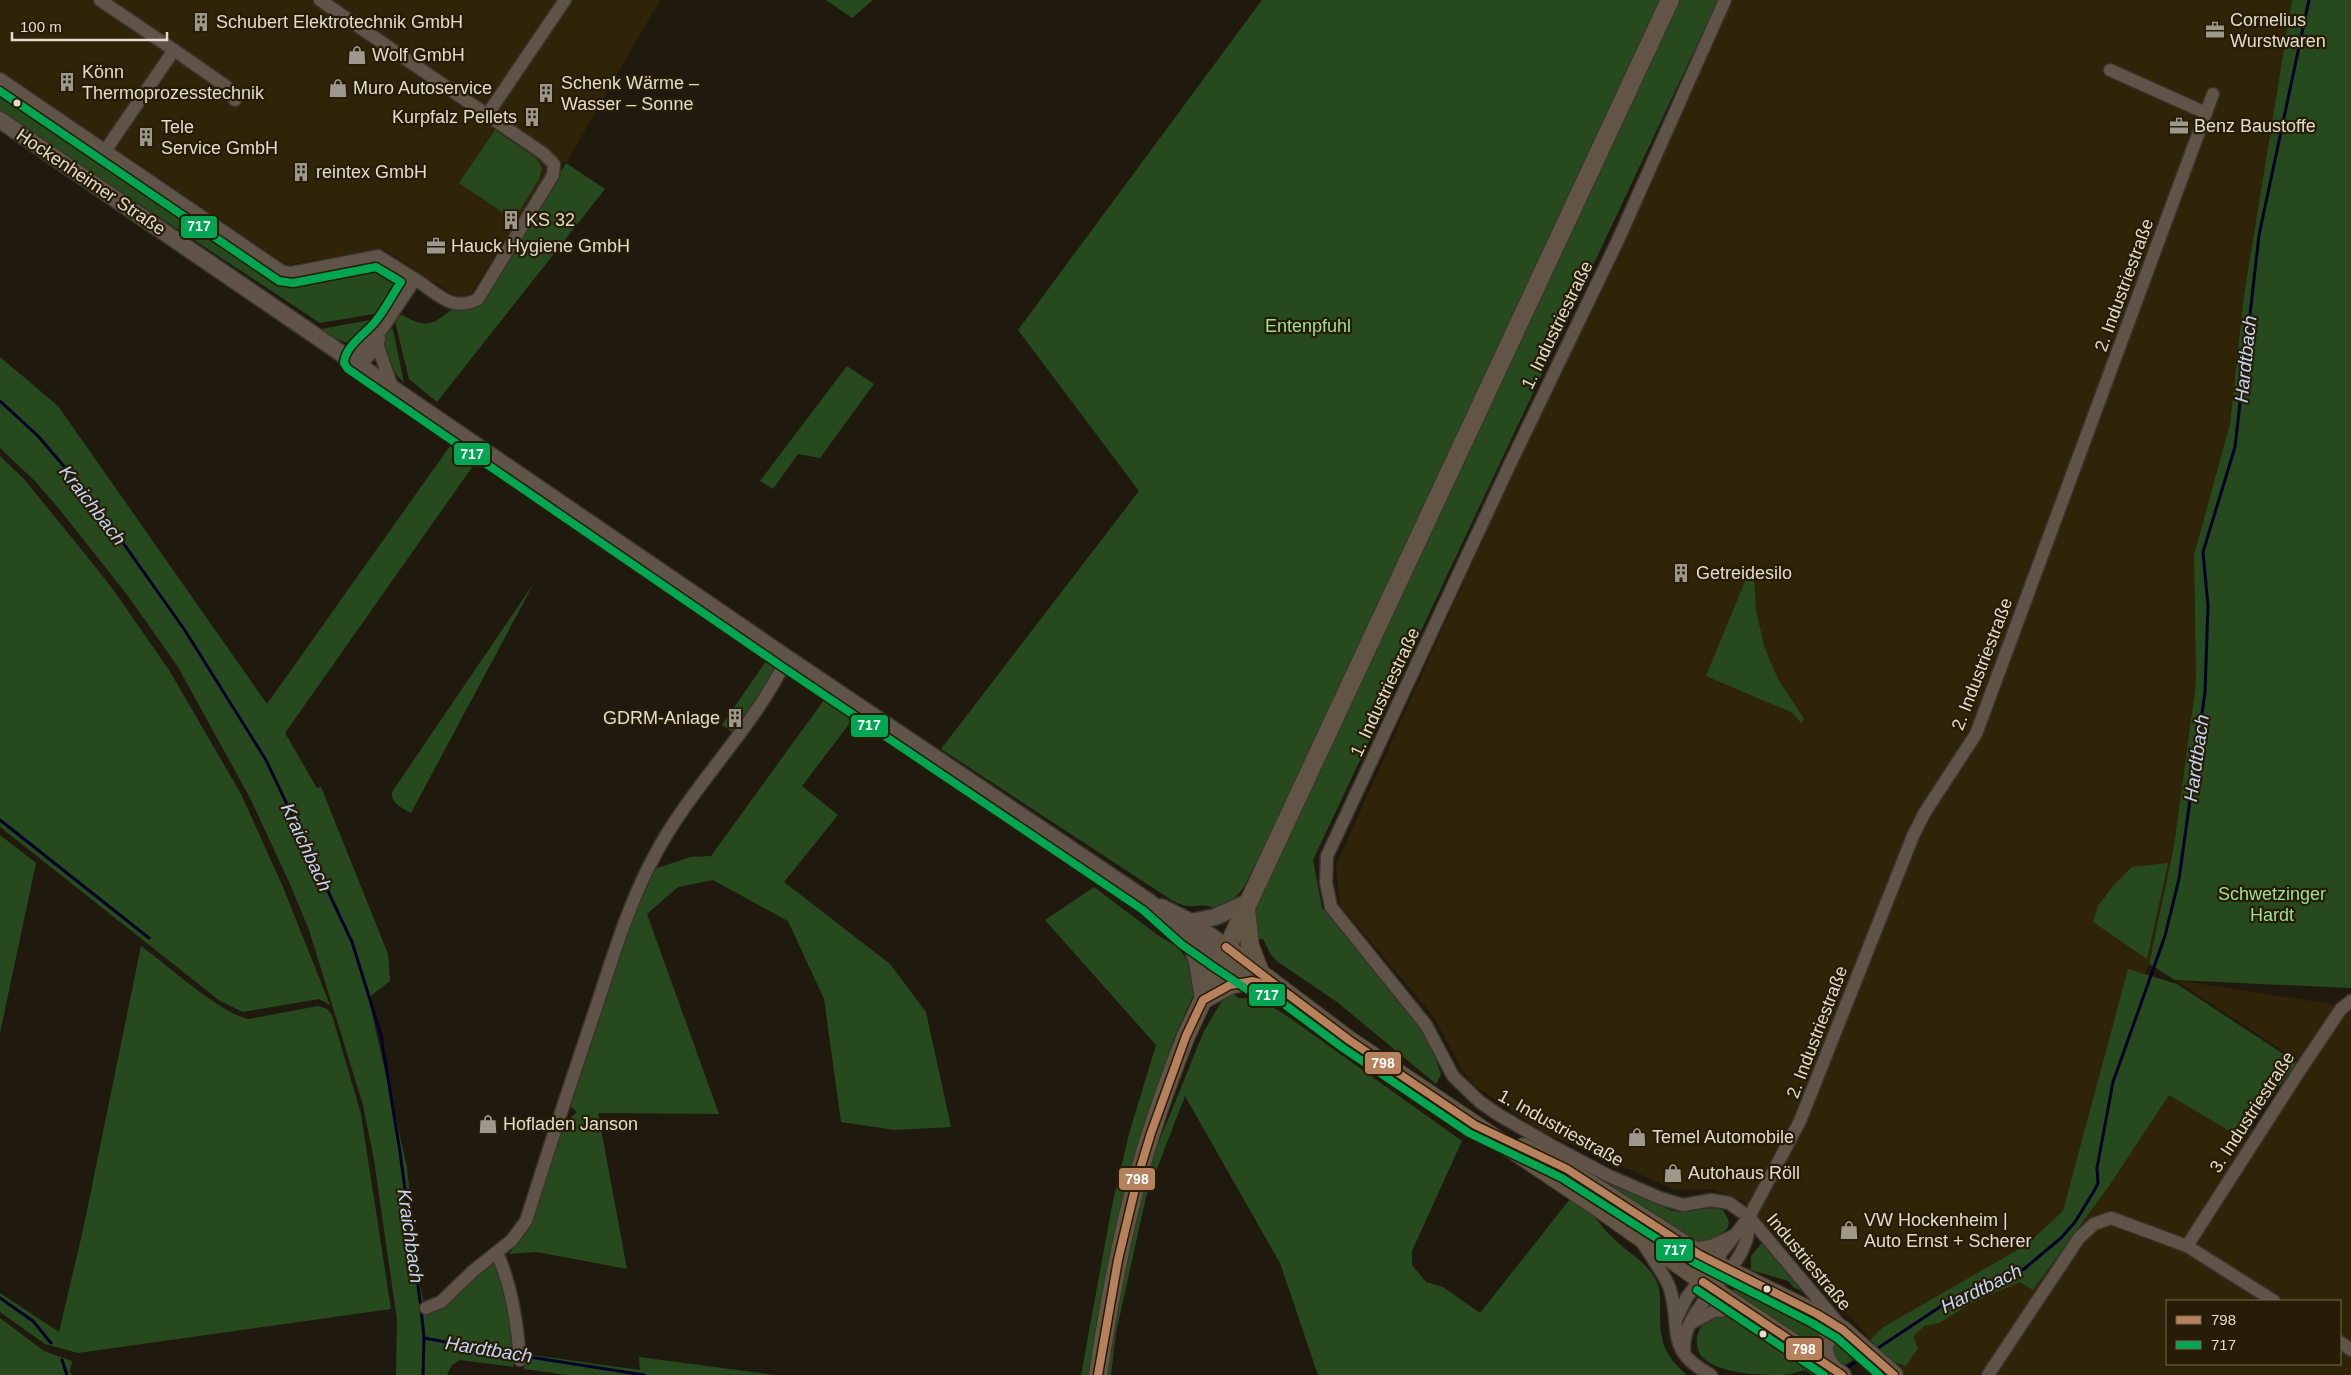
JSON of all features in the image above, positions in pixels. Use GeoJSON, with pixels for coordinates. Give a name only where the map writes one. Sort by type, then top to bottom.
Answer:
{"type":"FeatureCollection","features":[{"type":"Feature","properties":{"kind":"main road"},"geometry":{"type":"LineString","coordinates":[[1098,1375],[1118,1260],[1138,1176],[1186,1036],[1204,1000],[1246,903],[1670,0]]}},
{"type":"Feature","properties":{"kind":"main road"},"geometry":{"type":"LineString","coordinates":[[1204,1000],[1230,985],[1256,976],[1247,930],[1246,903]]}},
{"type":"Feature","properties":{"kind":"main road","name":"Hockenheimer Straße"},"geometry":{"type":"LineString","coordinates":[[1223,953],[1256,976],[1281,989],[1348,1040],[1475,1125]]}},
{"type":"Feature","properties":{"kind":"main road"},"geometry":{"type":"LineString","coordinates":[[1475,1125],[1742,1309],[1837,1372]]}},
{"type":"Feature","properties":{"kind":"main road"},"geometry":{"type":"LineString","coordinates":[[1475,1125],[1567,1169],[1691,1249],[1721,1266],[1788,1298],[1843,1330],[1894,1375]]}},
{"type":"Feature","properties":{"kind":"main road"},"geometry":{"type":"LineString","coordinates":[[1837,1372],[1826,1358],[1823,1345],[1830,1336],[1843,1330]]}},
{"type":"Feature","properties":{"kind":"street"},"geometry":{"type":"LineString","coordinates":[[100,0],[227,87],[235,100]]}},
{"type":"Feature","properties":{"kind":"street"},"geometry":{"type":"LineString","coordinates":[[0,79],[283,272],[291,273],[378,256],[454,305],[466,305],[478,299],[553,175],[554,164],[544,154],[320,0]]}},
{"type":"Feature","properties":{"kind":"street"},"geometry":{"type":"LineString","coordinates":[[487,115],[564,0]]}},
{"type":"Feature","properties":{"kind":"street","name":"1. Industriestraße"},"geometry":{"type":"LineString","coordinates":[[1725,0],[1619,238],[1514,455],[1328,856],[1326,882],[1331,907],[1426,1025],[1453,1076],[1480,1102],[1549,1144],[1609,1176],[1660,1198],[1683,1205],[1711,1200],[1724,1201],[1748,1217]]}},
{"type":"Feature","properties":{"kind":"street"},"geometry":{"type":"LineString","coordinates":[[105,151],[174,50]]}},
{"type":"Feature","properties":{"kind":"street"},"geometry":{"type":"LineString","coordinates":[[2110,70],[2206,113]]}},
{"type":"Feature","properties":{"kind":"street","name":"2. Industriestraße"},"geometry":{"type":"LineString","coordinates":[[1721,1266],[1735,1235],[1748,1217],[1800,1121],[1912,836],[1925,812],[1976,734],[2213,94]]}},
{"type":"Feature","properties":{"kind":"street","name":"Hockenheimer Straße"},"geometry":{"type":"LineString","coordinates":[[0,120],[786,658],[1223,953]]}},
{"type":"Feature","properties":{"kind":"street"},"geometry":{"type":"LineString","coordinates":[[357,363],[367,343],[382,329],[415,279]]}},
{"type":"Feature","properties":{"kind":"street"},"geometry":{"type":"LineString","coordinates":[[357,363],[377,344],[382,329]]}},
{"type":"Feature","properties":{"kind":"street"},"geometry":{"type":"LineString","coordinates":[[377,344],[392,387]]}},
{"type":"Feature","properties":{"kind":"street"},"geometry":{"type":"LineString","coordinates":[[426,1308],[441,1302],[472,1271],[512,1240],[526,1221],[610,965],[641,881],[657,851],[692,798],[776,680],[786,658]]}},
{"type":"Feature","properties":{"kind":"street"},"geometry":{"type":"LineString","coordinates":[[1204,1000],[1189,929],[1246,903]]}},
{"type":"Feature","properties":{"kind":"street","name":"3. Industriestraße"},"geometry":{"type":"LineString","coordinates":[[2186,1246],[2330,1025],[2341,1009],[2351,1001]]}},
{"type":"Feature","properties":{"kind":"street"},"geometry":{"type":"LineString","coordinates":[[1684,1353],[1684,1341],[1689,1325],[1707,1285],[1721,1266],[1746,1241],[1748,1217]]}},
{"type":"Feature","properties":{"kind":"street","name":"Industriestraße"},"geometry":{"type":"LineString","coordinates":[[1748,1217],[1843,1330]]}},
{"type":"Feature","properties":{"kind":"street"},"geometry":{"type":"LineString","coordinates":[[1988,1375],[2079,1238],[2094,1224],[2111,1218],[2186,1246],[2272,1300]]}},
{"type":"Feature","properties":{"kind":"street","name":"2. Industriestraße"},"geometry":{"type":"LineString","coordinates":[[1691,1249],[1711,1246],[1735,1235]]}},
{"type":"Feature","properties":{"kind":"street"},"geometry":{"type":"LineString","coordinates":[[1639,1237],[1666,1280],[1676,1319],[1677,1341],[1696,1367],[1711,1375]]}},
{"type":"Feature","properties":{"kind":"street"},"geometry":{"type":"LineString","coordinates":[[497,1253],[508,1279],[519,1355]]}},
{"type":"Feature","properties":{"kind":"street"},"geometry":{"type":"LineString","coordinates":[[1676,1319],[1687,1296],[1707,1285]]}},
{"type":"Feature","properties":{"kind":"street"},"geometry":{"type":"LineString","coordinates":[[1689,1325],[1714,1311],[1742,1309]]}},
{"type":"Feature","properties":{"kind":"shaded area"},"geometry":{"type":"Polygon","coordinates":[[[0,0],[660,0],[566,163],[557,157],[472,292],[459,298],[384,250],[374,250],[287,265],[0,70],[0,0]]]}},
{"type":"Feature","properties":{"kind":"shaded area"},"geometry":{"type":"Polygon","coordinates":[[[1726,0],[2292,0],[2244,295],[2230,424],[2194,555],[2196,681],[2174,846],[2149,964],[2111,1081],[2169,1086],[2265,1136],[2309,1068],[2175,980],[2351,1007],[2351,1375],[1884,1375],[1888,1358],[1743,1201],[1712,1189],[1676,1190],[1543,1132],[1475,1086],[1459,1065],[1434,1017],[1340,905],[1336,865],[1726,0]]]}},
{"type":"Feature","properties":{"kind":"green space"},"geometry":{"type":"Polygon","coordinates":[[[826,0],[873,0],[852,18],[826,0]]]}},
{"type":"Feature","properties":{"kind":"green space","name":"Entenpfuhl"},"geometry":{"type":"Polygon","coordinates":[[[1262,0],[1718,0],[1313,860],[1322,908],[1344,930],[1424,1028],[1441,1074],[1436,1084],[1337,1002],[1278,962],[1271,955],[1263,939],[1254,940],[1255,911],[1306,798],[1291,792],[1244,887],[1238,895],[1219,908],[1187,906],[1173,901],[941,749],[1139,491],[1018,330],[1262,0]]]}},
{"type":"Feature","properties":{"kind":"green space","name":"Schwetzinger Hardt"},"geometry":{"type":"Polygon","coordinates":[[[2292,0],[2351,0],[2351,988],[2175,980],[2149,964],[2174,846],[2196,682],[2194,555],[2230,424],[2244,295],[2292,0]]]}},
{"type":"Feature","properties":{"kind":"green space"},"geometry":{"type":"Polygon","coordinates":[[[0,86],[280,278],[298,279],[376,263],[383,265],[400,279],[401,289],[386,312],[320,323],[0,112],[0,86]]]}},
{"type":"Feature","properties":{"kind":"green space"},"geometry":{"type":"Polygon","coordinates":[[[495,130],[536,158],[542,168],[539,179],[514,220],[459,183],[495,130]]]}},
{"type":"Feature","properties":{"kind":"green space"},"geometry":{"type":"Polygon","coordinates":[[[566,163],[605,189],[437,402],[409,379],[395,321],[396,317],[402,315],[417,322],[427,323],[437,320],[452,310],[470,309],[482,302],[566,163]]]}},
{"type":"Feature","properties":{"kind":"green space"},"geometry":{"type":"Polygon","coordinates":[[[381,318],[366,335],[354,342],[348,343],[340,340],[321,329],[381,318]]]}},
{"type":"Feature","properties":{"kind":"green space"},"geometry":{"type":"Polygon","coordinates":[[[391,327],[404,383],[394,371],[384,349],[386,334],[391,327]]]}},
{"type":"Feature","properties":{"kind":"green space"},"geometry":{"type":"Polygon","coordinates":[[[0,357],[58,406],[267,704],[450,446],[475,463],[285,733],[317,788],[321,787],[388,954],[390,981],[372,995],[369,1001],[407,1167],[419,1282],[426,1311],[429,1315],[447,1303],[494,1261],[498,1267],[518,1342],[513,1367],[460,1360],[452,1365],[447,1375],[396,1375],[397,1320],[374,1160],[363,1105],[309,930],[250,798],[178,667],[128,596],[60,510],[35,481],[0,448],[0,357]]]}},
{"type":"Feature","properties":{"kind":"green space"},"geometry":{"type":"Polygon","coordinates":[[[847,366],[874,384],[820,458],[798,454],[773,489],[760,481],[847,366]]]}},
{"type":"Feature","properties":{"kind":"green space"},"geometry":{"type":"Polygon","coordinates":[[[0,456],[24,479],[112,588],[169,670],[241,794],[283,887],[330,1005],[319,999],[243,1012],[220,1001],[0,827],[0,456]]]}},
{"type":"Feature","properties":{"kind":"green space"},"geometry":{"type":"Polygon","coordinates":[[[1753,562],[1756,611],[1765,649],[1778,679],[1804,719],[1801,723],[1793,713],[1706,676],[1753,562]]]}},
{"type":"Feature","properties":{"kind":"green space"},"geometry":{"type":"Polygon","coordinates":[[[534,583],[411,813],[395,803],[392,792],[534,583]]]}},
{"type":"Feature","properties":{"kind":"green space"},"geometry":{"type":"Polygon","coordinates":[[[766,661],[778,671],[734,733],[722,725],[766,661]]]}},
{"type":"Feature","properties":{"kind":"green space"},"geometry":{"type":"Polygon","coordinates":[[[824,700],[853,719],[802,786],[838,815],[784,882],[890,964],[926,1012],[951,1127],[895,1130],[841,1122],[824,999],[788,921],[713,880],[678,887],[647,914],[719,1114],[598,1113],[627,1269],[537,1252],[509,1254],[528,1229],[561,1126],[577,1112],[568,1104],[644,884],[657,868],[691,857],[711,856],[824,700]]]}},
{"type":"Feature","properties":{"kind":"green space"},"geometry":{"type":"Polygon","coordinates":[[[0,835],[36,863],[0,1033],[0,835]]]}},
{"type":"Feature","properties":{"kind":"green space"},"geometry":{"type":"Polygon","coordinates":[[[2168,863],[2147,959],[2093,922],[2098,906],[2114,885],[2132,867],[2168,863]]]}},
{"type":"Feature","properties":{"kind":"green space"},"geometry":{"type":"Polygon","coordinates":[[[1094,887],[1159,936],[1178,947],[1189,963],[1196,989],[1173,1041],[1126,1186],[1091,1375],[1081,1375],[1112,1206],[1129,1134],[1156,1045],[1045,920],[1094,887]]]}},
{"type":"Feature","properties":{"kind":"green space"},"geometry":{"type":"Polygon","coordinates":[[[141,946],[210,999],[224,1008],[249,1019],[318,1006],[327,1009],[332,1015],[361,1114],[391,1309],[78,1353],[45,1344],[0,1312],[0,1293],[59,1332],[83,1230],[141,946]]]}},
{"type":"Feature","properties":{"kind":"green space"},"geometry":{"type":"Polygon","coordinates":[[[2128,969],[2177,984],[2297,1063],[2240,1137],[2169,1095],[2111,1183],[2033,1290],[2020,1282],[1973,1302],[1939,1323],[1924,1326],[1913,1337],[1918,1348],[1906,1366],[1891,1361],[1870,1340],[1882,1328],[2026,1245],[2063,1211],[2128,969]]]}},
{"type":"Feature","properties":{"kind":"green space"},"geometry":{"type":"Polygon","coordinates":[[[1231,991],[1238,998],[1257,1000],[1278,1010],[1462,1141],[1412,1251],[1412,1265],[1426,1282],[1443,1287],[1480,1313],[1574,1194],[1608,1234],[1650,1270],[1660,1292],[1662,1340],[1673,1361],[1687,1375],[1318,1375],[1280,1263],[1185,1096],[1146,1197],[1116,1333],[1111,1375],[1103,1375],[1120,1278],[1149,1166],[1204,1031],[1222,1001],[1231,991]]]}},
{"type":"Feature","properties":{"kind":"green space"},"geometry":{"type":"Polygon","coordinates":[[[1542,1153],[1670,1210],[1685,1212],[1710,1208],[1723,1210],[1729,1221],[1728,1228],[1712,1241],[1696,1243],[1542,1153]]]}},
{"type":"Feature","properties":{"kind":"green space"},"geometry":{"type":"Polygon","coordinates":[[[1763,1241],[1805,1292],[1794,1288],[1788,1281],[1751,1270],[1751,1256],[1763,1241]]]}},
{"type":"Feature","properties":{"kind":"green space"},"geometry":{"type":"Polygon","coordinates":[[[1736,1287],[1815,1322],[1824,1330],[1816,1341],[1815,1347],[1732,1291],[1736,1287]]]}},
{"type":"Feature","properties":{"kind":"green space"},"geometry":{"type":"Polygon","coordinates":[[[1733,1315],[1774,1346],[1827,1375],[1812,1375],[1805,1370],[1785,1375],[1746,1373],[1732,1371],[1708,1362],[1701,1355],[1697,1345],[1699,1330],[1709,1318],[1733,1315]]]}},
{"type":"Feature","properties":{"kind":"green space"},"geometry":{"type":"Polygon","coordinates":[[[0,1318],[44,1351],[72,1361],[70,1372],[72,1375],[0,1375],[0,1318]]]}},
{"type":"Feature","properties":{"kind":"green space"},"geometry":{"type":"Polygon","coordinates":[[[1840,1338],[1855,1349],[1854,1351],[1858,1357],[1845,1365],[1836,1360],[1827,1342],[1840,1338]]]}},
{"type":"Feature","properties":{"kind":"green space"},"geometry":{"type":"Polygon","coordinates":[[[525,1354],[640,1370],[639,1357],[775,1375],[568,1375],[524,1369],[525,1354]]]}},
{"type":"Feature","properties":{"kind":"waterway","name":"Hardtbach"},"geometry":{"type":"LineString","coordinates":[[1875,1350],[1955,1297],[2024,1269],[2061,1238],[2075,1222],[2098,1183],[2097,1168],[2113,1082],[2165,936],[2179,879],[2205,692],[2208,606],[2203,552],[2235,447],[2259,235],[2309,0]]}},
{"type":"Feature","properties":{"kind":"waterway","name":"Kraichbach"},"geometry":{"type":"LineString","coordinates":[[0,401],[38,436],[92,499],[184,629],[266,760],[352,942],[381,1035],[400,1152],[421,1308],[424,1338],[423,1375]]}},
{"type":"Feature","properties":{"kind":"waterway"},"geometry":{"type":"LineString","coordinates":[[0,820],[149,938]]}},
{"type":"Feature","properties":{"kind":"waterway","name":"Hardtbach"},"geometry":{"type":"LineString","coordinates":[[0,1298],[33,1321],[51,1343]]}},
{"type":"Feature","properties":{"kind":"waterway","name":"Hardtbach"},"geometry":{"type":"LineString","coordinates":[[424,1338],[517,1355]]}},
{"type":"Feature","properties":{"kind":"waterway","name":"Hardtbach"},"geometry":{"type":"LineString","coordinates":[[523,1356],[644,1375]]}},
{"type":"Feature","properties":{"kind":"waterway","name":"Hardtbach"},"geometry":{"type":"LineString","coordinates":[[1845,1369],[1865,1356]]}},
{"type":"Feature","properties":{"kind":"waterway"},"geometry":{"type":"LineString","coordinates":[[62,1360],[67,1375]]}},
{"type":"Feature","properties":{"kind":"transit line","name":"717"},"geometry":{"type":"LineString","coordinates":[[0,91],[279,281],[293,283],[376,267],[401,282],[379,317],[348,351],[344,363],[348,369],[781,666],[1143,910],[1181,944],[1248,990],[1276,998],[1343,1048],[1469,1133],[1562,1178],[1695,1263],[1812,1323],[1837,1338],[1879,1375]]}},
{"type":"Feature","properties":{"kind":"transit line","name":"798"},"geometry":{"type":"LineString","coordinates":[[1226,947],[1282,990]]}},
{"type":"Feature","properties":{"kind":"transit line","name":"798"},"geometry":{"type":"LineString","coordinates":[[1098,1375],[1118,1260],[1138,1176],[1151,1133],[1186,1036],[1203,1000],[1230,985],[1253,981],[1281,989],[1349,1040],[1475,1125],[1567,1169],[1700,1255],[1817,1314],[1843,1330],[1894,1375]]}},
{"type":"Feature","properties":{"kind":"transit line","name":"798"},"geometry":{"type":"LineString","coordinates":[[1703,1282],[1842,1375]]}},
{"type":"Feature","properties":{"kind":"transit line","name":"717"},"geometry":{"type":"LineString","coordinates":[[1697,1290],[1824,1375]]}},
{"type":"Feature","properties":{"kind":"place","name":"Schubert Elektrotechnik GmbH"},"geometry":{"type":"Point","coordinates":[201,22]}},
{"type":"Feature","properties":{"kind":"place","name":"Cornelius Wurstwaren"},"geometry":{"type":"Point","coordinates":[2215,30]}},
{"type":"Feature","properties":{"kind":"place","name":"Wolf GmbH"},"geometry":{"type":"Point","coordinates":[357,55]}},
{"type":"Feature","properties":{"kind":"place","name":"Könn Thermoprozesstechnik"},"geometry":{"type":"Point","coordinates":[67,82]}},
{"type":"Feature","properties":{"kind":"place","name":"Muro Autoservice"},"geometry":{"type":"Point","coordinates":[338,88]}},
{"type":"Feature","properties":{"kind":"place","name":"Schenk Wärme – Wasser – Sonne"},"geometry":{"type":"Point","coordinates":[546,93]}},
{"type":"Feature","properties":{"kind":"place","name":"Kurpfalz Pellets"},"geometry":{"type":"Point","coordinates":[532,117]}},
{"type":"Feature","properties":{"kind":"place","name":"Benz Baustoffe"},"geometry":{"type":"Point","coordinates":[2179,126]}},
{"type":"Feature","properties":{"kind":"place","name":"Tele Service GmbH"},"geometry":{"type":"Point","coordinates":[146,137]}},
{"type":"Feature","properties":{"kind":"place","name":"reintex GmbH"},"geometry":{"type":"Point","coordinates":[301,172]}},
{"type":"Feature","properties":{"kind":"place","name":"KS 32"},"geometry":{"type":"Point","coordinates":[511,220]}},
{"type":"Feature","properties":{"kind":"place","name":"Hauck Hygiene GmbH"},"geometry":{"type":"Point","coordinates":[436,246]}},
{"type":"Feature","properties":{"kind":"place","name":"Getreidesilo"},"geometry":{"type":"Point","coordinates":[1681,573]}},
{"type":"Feature","properties":{"kind":"place","name":"GDRM-Anlage"},"geometry":{"type":"Point","coordinates":[735,718]}},
{"type":"Feature","properties":{"kind":"place","name":"Hofladen Janson"},"geometry":{"type":"Point","coordinates":[488,1124]}},
{"type":"Feature","properties":{"kind":"place","name":"Temel Automobile"},"geometry":{"type":"Point","coordinates":[1637,1137]}},
{"type":"Feature","properties":{"kind":"place","name":"Autohaus Röll"},"geometry":{"type":"Point","coordinates":[1673,1173]}},
{"type":"Feature","properties":{"kind":"place","name":"VW Hockenheim | Auto Ernst + Scherer"},"geometry":{"type":"Point","coordinates":[1849,1230]}}]}
